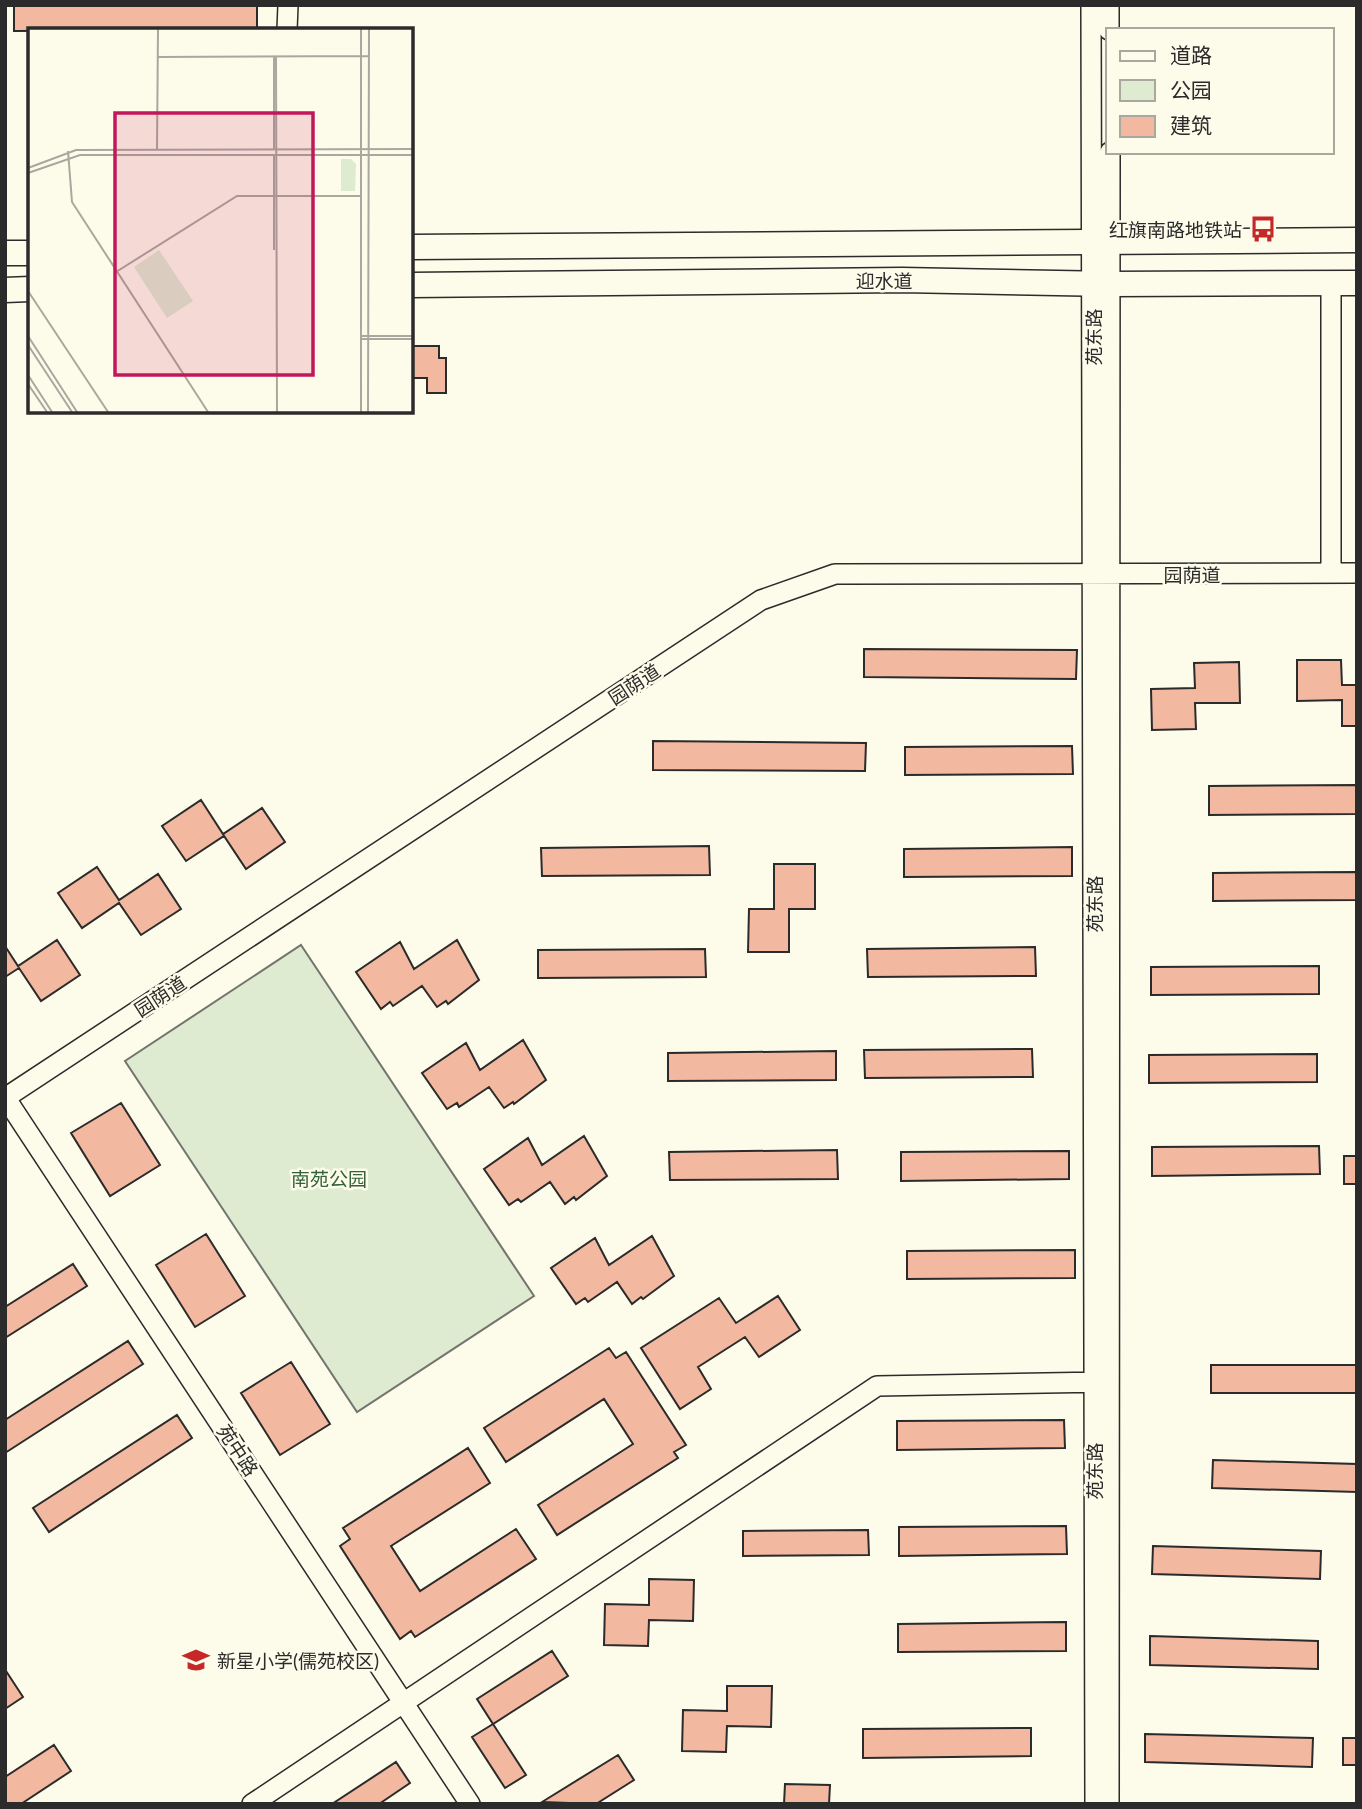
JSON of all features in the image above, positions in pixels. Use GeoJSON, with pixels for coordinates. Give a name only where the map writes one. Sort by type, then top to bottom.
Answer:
{"type":"FeatureCollection","features":[{"type":"Feature","properties":{"kind":"main road","name":"迎水道"},"geometry":{"type":"LineString","coordinates":[[413,247],[1357,240]]}},
{"type":"Feature","properties":{"kind":"main road"},"geometry":{"type":"LineString","coordinates":[[5,253],[28,253]]}},
{"type":"Feature","properties":{"kind":"main road","name":"迎水道"},"geometry":{"type":"LineString","coordinates":[[413,285],[902,280],[1101,284],[1357,283]]}},
{"type":"Feature","properties":{"kind":"main road"},"geometry":{"type":"LineString","coordinates":[[5,289],[28,289]]}},
{"type":"Feature","properties":{"kind":"street"},"geometry":{"type":"LineString","coordinates":[[287,28],[288,5]]}},
{"type":"Feature","properties":{"kind":"street","name":"苑东路"},"geometry":{"type":"LineString","coordinates":[[1091,5],[1101,240],[1102,1382],[1109,1804]]}},
{"type":"Feature","properties":{"kind":"street"},"geometry":{"type":"LineString","coordinates":[[1109,5],[1109,28]]}},
{"type":"Feature","properties":{"kind":"street","name":"苑东路"},"geometry":{"type":"LineString","coordinates":[[1101,240],[1110,154]]}},
{"type":"Feature","properties":{"kind":"street"},"geometry":{"type":"LineString","coordinates":[[1331,282],[1331,573]]}},
{"type":"Feature","properties":{"kind":"street","name":"园荫道"},"geometry":{"type":"LineString","coordinates":[[5,1098],[761,600],[835,574],[1357,573]]}},
{"type":"Feature","properties":{"kind":"street","name":"苑中路"},"geometry":{"type":"LineString","coordinates":[[5,1098],[399,1707],[455,1804]]}},
{"type":"Feature","properties":{"kind":"street","name":"苑中路"},"geometry":{"type":"LineString","coordinates":[[5,1116],[399,1707],[470,1804]]}},
{"type":"Feature","properties":{"kind":"street"},"geometry":{"type":"LineString","coordinates":[[252,1804],[877,1386],[1102,1382]]}},
{"type":"Feature","properties":{"kind":"street","name":"苑东路"},"geometry":{"type":"LineString","coordinates":[[1094,1804],[1102,1382]]}},
{"type":"Feature","properties":{"kind":"green space","name":"南苑公园"},"geometry":{"type":"Polygon","coordinates":[[[301,945],[534,1296],[357,1412],[125,1061],[301,945]]]}},
{"type":"Feature","properties":{"kind":"building"},"geometry":{"type":"Polygon","coordinates":[[[14,5],[257,5],[257,28],[28,28],[28,31],[14,31],[14,5]]]}},
{"type":"Feature","properties":{"kind":"building"},"geometry":{"type":"Polygon","coordinates":[[[413,346],[439,346],[439,358],[446,358],[446,393],[427,393],[427,378],[413,378],[413,346]]]}},
{"type":"Feature","properties":{"kind":"building"},"geometry":{"type":"Polygon","coordinates":[[[864,649],[1077,650],[1076,679],[864,677],[864,649]]]}},
{"type":"Feature","properties":{"kind":"building"},"geometry":{"type":"Polygon","coordinates":[[[1297,660],[1341,660],[1342,685],[1357,685],[1357,726],[1342,726],[1342,700],[1297,701],[1297,660]]]}},
{"type":"Feature","properties":{"kind":"building"},"geometry":{"type":"Polygon","coordinates":[[[1239,662],[1240,703],[1195,703],[1196,729],[1152,730],[1151,689],[1195,688],[1194,663],[1239,662]]]}},
{"type":"Feature","properties":{"kind":"building"},"geometry":{"type":"Polygon","coordinates":[[[653,741],[866,743],[865,771],[653,770],[653,741]]]}},
{"type":"Feature","properties":{"kind":"building"},"geometry":{"type":"Polygon","coordinates":[[[1072,746],[1073,774],[905,775],[905,747],[1072,746]]]}},
{"type":"Feature","properties":{"kind":"building"},"geometry":{"type":"Polygon","coordinates":[[[1357,785],[1357,814],[1209,815],[1209,786],[1357,785]]]}},
{"type":"Feature","properties":{"kind":"building"},"geometry":{"type":"Polygon","coordinates":[[[201,800],[223,834],[262,808],[285,842],[246,869],[224,836],[186,861],[162,826],[201,800]]]}},
{"type":"Feature","properties":{"kind":"building"},"geometry":{"type":"Polygon","coordinates":[[[709,846],[710,875],[542,876],[541,848],[709,846]]]}},
{"type":"Feature","properties":{"kind":"building"},"geometry":{"type":"Polygon","coordinates":[[[1072,847],[1072,876],[904,877],[904,849],[1072,847]]]}},
{"type":"Feature","properties":{"kind":"building"},"geometry":{"type":"Polygon","coordinates":[[[774,864],[815,864],[815,909],[789,909],[789,952],[748,952],[749,909],[774,909],[774,864]]]}},
{"type":"Feature","properties":{"kind":"building"},"geometry":{"type":"Polygon","coordinates":[[[97,867],[119,900],[158,874],[181,909],[141,935],[119,903],[82,928],[58,893],[97,867]]]}},
{"type":"Feature","properties":{"kind":"building"},"geometry":{"type":"Polygon","coordinates":[[[1357,872],[1357,900],[1213,901],[1213,873],[1357,872]]]}},
{"type":"Feature","properties":{"kind":"building"},"geometry":{"type":"Polygon","coordinates":[[[57,940],[80,975],[41,1001],[19,968],[5,977],[5,946],[18,966],[57,940]]]}},
{"type":"Feature","properties":{"kind":"building"},"geometry":{"type":"Polygon","coordinates":[[[457,940],[479,980],[448,1004],[446,1001],[437,1007],[422,986],[393,1006],[390,1002],[381,1009],[356,972],[400,942],[414,969],[457,940]]]}},
{"type":"Feature","properties":{"kind":"building"},"geometry":{"type":"Polygon","coordinates":[[[1035,947],[1036,976],[868,977],[867,949],[1035,947]]]}},
{"type":"Feature","properties":{"kind":"building"},"geometry":{"type":"Polygon","coordinates":[[[705,949],[706,977],[538,978],[538,950],[705,949]]]}},
{"type":"Feature","properties":{"kind":"building"},"geometry":{"type":"Polygon","coordinates":[[[1319,966],[1319,994],[1151,995],[1151,967],[1319,966]]]}},
{"type":"Feature","properties":{"kind":"building"},"geometry":{"type":"Polygon","coordinates":[[[523,1040],[546,1080],[514,1104],[513,1102],[504,1108],[489,1087],[459,1107],[457,1103],[447,1109],[422,1073],[466,1043],[480,1070],[523,1040]]]}},
{"type":"Feature","properties":{"kind":"building"},"geometry":{"type":"Polygon","coordinates":[[[1032,1049],[1033,1077],[865,1078],[864,1050],[1032,1049]]]}},
{"type":"Feature","properties":{"kind":"building"},"geometry":{"type":"Polygon","coordinates":[[[836,1051],[836,1080],[668,1081],[668,1053],[836,1051]]]}},
{"type":"Feature","properties":{"kind":"building"},"geometry":{"type":"Polygon","coordinates":[[[1317,1054],[1317,1082],[1149,1083],[1149,1055],[1317,1054]]]}},
{"type":"Feature","properties":{"kind":"building"},"geometry":{"type":"Polygon","coordinates":[[[121,1103],[160,1165],[110,1196],[71,1133],[121,1103]]]}},
{"type":"Feature","properties":{"kind":"building"},"geometry":{"type":"Polygon","coordinates":[[[584,1136],[607,1176],[576,1200],[574,1197],[565,1204],[550,1182],[521,1202],[518,1199],[509,1205],[484,1169],[528,1138],[542,1165],[584,1136]]]}},
{"type":"Feature","properties":{"kind":"building"},"geometry":{"type":"Polygon","coordinates":[[[1319,1146],[1320,1174],[1152,1176],[1152,1147],[1319,1146]]]}},
{"type":"Feature","properties":{"kind":"building"},"geometry":{"type":"Polygon","coordinates":[[[837,1150],[838,1179],[670,1180],[669,1152],[837,1150]]]}},
{"type":"Feature","properties":{"kind":"building"},"geometry":{"type":"Polygon","coordinates":[[[1069,1151],[1069,1179],[901,1181],[901,1152],[1069,1151]]]}},
{"type":"Feature","properties":{"kind":"building"},"geometry":{"type":"Polygon","coordinates":[[[1344,1156],[1357,1156],[1357,1184],[1344,1184],[1344,1156]]]}},
{"type":"Feature","properties":{"kind":"building"},"geometry":{"type":"Polygon","coordinates":[[[206,1234],[245,1296],[195,1327],[156,1265],[206,1234]]]}},
{"type":"Feature","properties":{"kind":"building"},"geometry":{"type":"Polygon","coordinates":[[[652,1236],[674,1276],[632,1304],[617,1282],[588,1302],[585,1298],[576,1304],[551,1268],[595,1238],[609,1265],[652,1236]]]}},
{"type":"Feature","properties":{"kind":"building"},"geometry":{"type":"Polygon","coordinates":[[[1075,1250],[1075,1278],[907,1279],[907,1251],[1075,1250]]]}},
{"type":"Feature","properties":{"kind":"building"},"geometry":{"type":"Polygon","coordinates":[[[73,1264],[87,1286],[5,1338],[5,1307],[73,1264]]]}},
{"type":"Feature","properties":{"kind":"building"},"geometry":{"type":"Polygon","coordinates":[[[778,1296],[800,1330],[759,1357],[745,1337],[698,1367],[711,1389],[680,1409],[641,1348],[719,1298],[736,1323],[778,1296]]]}},
{"type":"Feature","properties":{"kind":"building"},"geometry":{"type":"Polygon","coordinates":[[[128,1341],[143,1364],[5,1453],[5,1420],[128,1341]]]}},
{"type":"Feature","properties":{"kind":"building"},"geometry":{"type":"Polygon","coordinates":[[[609,1348],[616,1358],[626,1352],[686,1445],[674,1452],[678,1458],[557,1535],[538,1505],[633,1444],[604,1399],[506,1462],[484,1428],[609,1348]]]}},
{"type":"Feature","properties":{"kind":"building"},"geometry":{"type":"Polygon","coordinates":[[[291,1362],[330,1424],[280,1455],[241,1393],[291,1362]]]}},
{"type":"Feature","properties":{"kind":"building"},"geometry":{"type":"Polygon","coordinates":[[[1211,1365],[1357,1365],[1357,1393],[1211,1393],[1211,1365]]]}},
{"type":"Feature","properties":{"kind":"building"},"geometry":{"type":"Polygon","coordinates":[[[177,1415],[192,1438],[49,1532],[33,1508],[177,1415]]]}},
{"type":"Feature","properties":{"kind":"building"},"geometry":{"type":"Polygon","coordinates":[[[1064,1420],[1065,1448],[897,1450],[897,1421],[1064,1420]]]}},
{"type":"Feature","properties":{"kind":"building"},"geometry":{"type":"Polygon","coordinates":[[[468,1448],[490,1483],[391,1546],[420,1591],[516,1529],[536,1559],[415,1637],[411,1631],[400,1639],[340,1546],[350,1539],[343,1528],[468,1448]]]}},
{"type":"Feature","properties":{"kind":"building"},"geometry":{"type":"Polygon","coordinates":[[[1213,1460],[1357,1464],[1357,1492],[1212,1488],[1213,1460]]]}},
{"type":"Feature","properties":{"kind":"building"},"geometry":{"type":"Polygon","coordinates":[[[1066,1526],[1067,1554],[899,1556],[899,1527],[1066,1526]]]}},
{"type":"Feature","properties":{"kind":"building"},"geometry":{"type":"Polygon","coordinates":[[[868,1530],[869,1555],[743,1556],[743,1531],[868,1530]]]}},
{"type":"Feature","properties":{"kind":"building"},"geometry":{"type":"Polygon","coordinates":[[[1153,1546],[1321,1551],[1320,1579],[1152,1574],[1153,1546]]]}},
{"type":"Feature","properties":{"kind":"building"},"geometry":{"type":"Polygon","coordinates":[[[649,1579],[694,1580],[693,1621],[649,1620],[648,1646],[604,1645],[605,1604],[649,1605],[649,1579]]]}},
{"type":"Feature","properties":{"kind":"building"},"geometry":{"type":"Polygon","coordinates":[[[1066,1622],[1066,1651],[898,1652],[898,1624],[1066,1622]]]}},
{"type":"Feature","properties":{"kind":"building"},"geometry":{"type":"Polygon","coordinates":[[[1150,1636],[1318,1641],[1318,1669],[1150,1665],[1150,1636]]]}},
{"type":"Feature","properties":{"kind":"building"},"geometry":{"type":"Polygon","coordinates":[[[552,1651],[568,1676],[493,1724],[477,1699],[552,1651]]]}},
{"type":"Feature","properties":{"kind":"building"},"geometry":{"type":"Polygon","coordinates":[[[5,1672],[23,1697],[5,1709],[5,1672]]]}},
{"type":"Feature","properties":{"kind":"building"},"geometry":{"type":"Polygon","coordinates":[[[727,1686],[772,1686],[771,1727],[727,1726],[726,1752],[682,1751],[683,1710],[727,1711],[727,1686]]]}},
{"type":"Feature","properties":{"kind":"building"},"geometry":{"type":"Polygon","coordinates":[[[493,1724],[526,1775],[505,1788],[472,1737],[493,1724]]]}},
{"type":"Feature","properties":{"kind":"building"},"geometry":{"type":"Polygon","coordinates":[[[1031,1728],[1031,1756],[863,1758],[863,1729],[1031,1728]]]}},
{"type":"Feature","properties":{"kind":"building"},"geometry":{"type":"Polygon","coordinates":[[[1145,1734],[1313,1738],[1312,1767],[1145,1762],[1145,1734]]]}},
{"type":"Feature","properties":{"kind":"building"},"geometry":{"type":"Polygon","coordinates":[[[1343,1738],[1357,1738],[1357,1765],[1343,1765],[1343,1738]]]}},
{"type":"Feature","properties":{"kind":"building"},"geometry":{"type":"Polygon","coordinates":[[[54,1745],[71,1771],[21,1804],[5,1804],[5,1777],[54,1745]]]}},
{"type":"Feature","properties":{"kind":"building"},"geometry":{"type":"Polygon","coordinates":[[[618,1755],[634,1780],[596,1804],[542,1802],[618,1755]]]}},
{"type":"Feature","properties":{"kind":"building"},"geometry":{"type":"Polygon","coordinates":[[[396,1762],[410,1783],[379,1804],[332,1804],[396,1762]]]}},
{"type":"Feature","properties":{"kind":"building"},"geometry":{"type":"Polygon","coordinates":[[[785,1784],[830,1785],[829,1804],[784,1804],[785,1784]]]}},
{"type":"Feature","properties":{"kind":"place","name":"红旗南路地铁站"},"geometry":{"type":"Point","coordinates":[1263,229]}},
{"type":"Feature","properties":{"kind":"place","name":"新星小学(儒苑校区)"},"geometry":{"type":"Point","coordinates":[196,1660]}}]}
